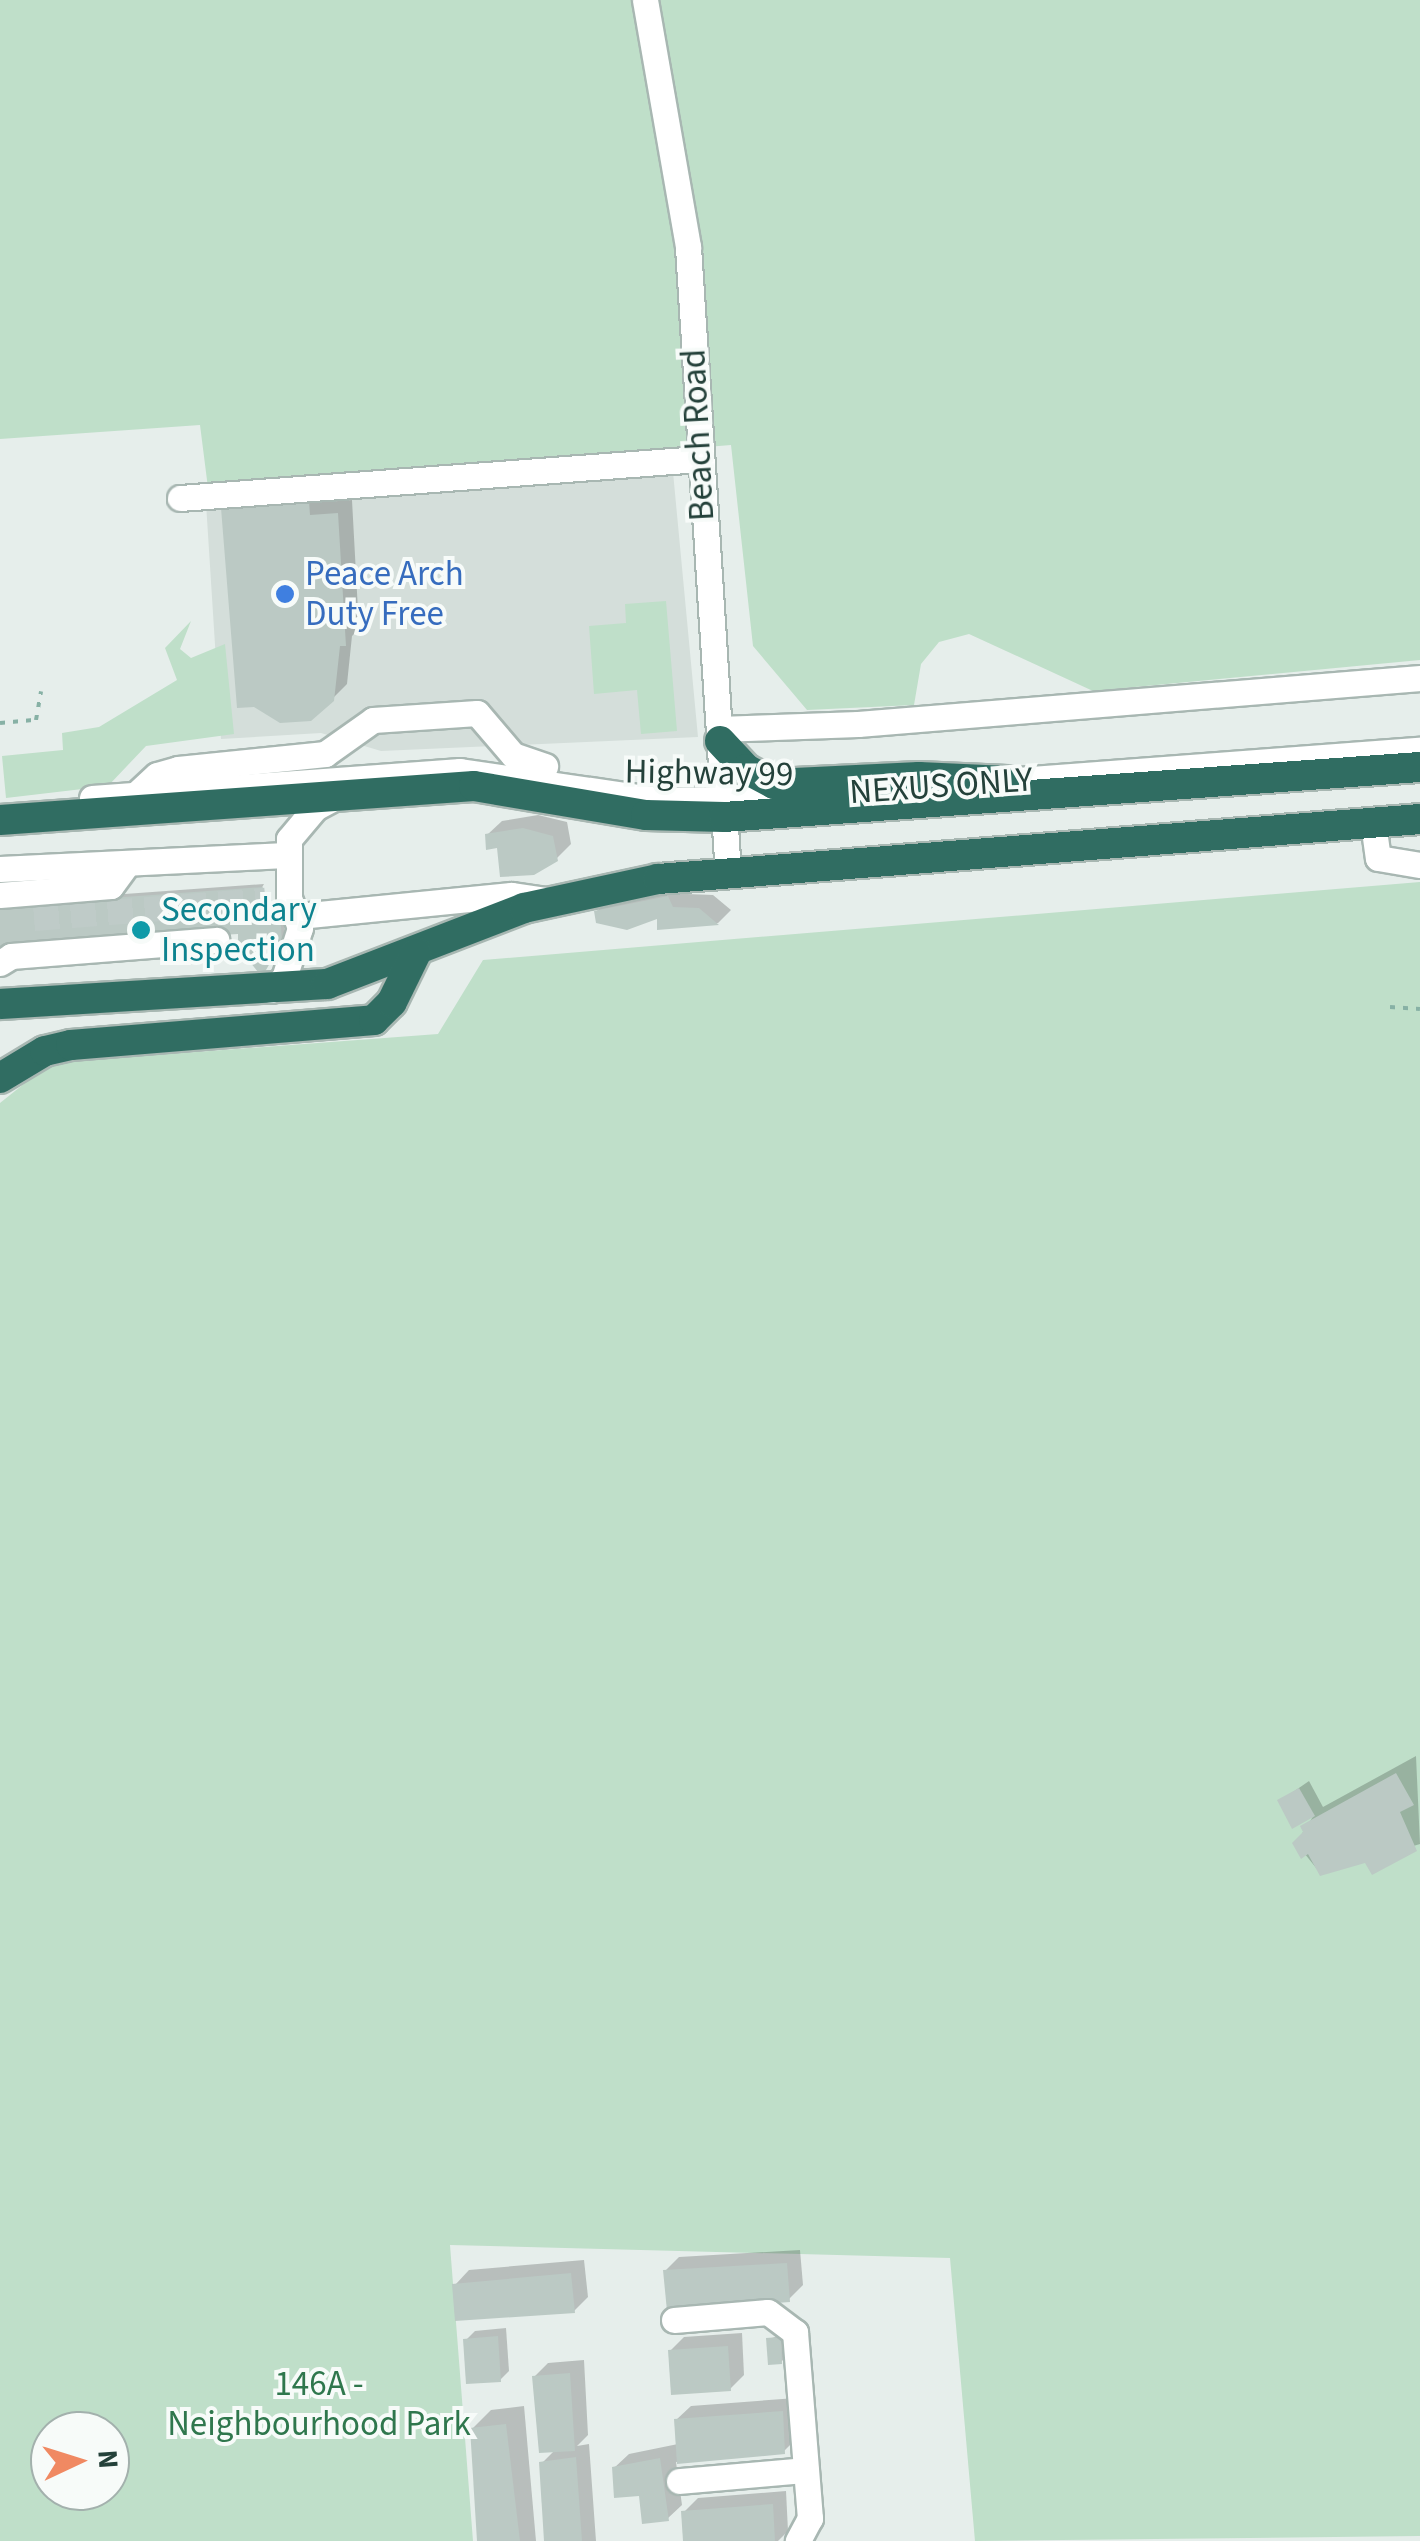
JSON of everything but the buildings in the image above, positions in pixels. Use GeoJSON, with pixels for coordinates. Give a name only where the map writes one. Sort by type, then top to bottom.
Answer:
{"type":"FeatureCollection","features":[{"type":"Feature","properties":{"kind":"highway"},"geometry":{"type":"LineString","coordinates":[[719,735],[746,770],[774,784],[918,777],[1134,788]]}},
{"type":"Feature","properties":{"kind":"highway","name":"Highway 99"},"geometry":{"type":"LineString","coordinates":[[0,820],[112,800],[491,786],[624,812],[714,812],[1420,768]]}},
{"type":"Feature","properties":{"kind":"highway"},"geometry":{"type":"LineString","coordinates":[[0,804],[112,800]]}},
{"type":"Feature","properties":{"kind":"highway"},"geometry":{"type":"LineString","coordinates":[[6,1004],[271,990],[336,982],[550,900],[686,876],[1420,820]]}},
{"type":"Feature","properties":{"kind":"highway"},"geometry":{"type":"LineString","coordinates":[[0,1078],[45,1051],[71,1045],[374,1020],[392,1002],[416,953]]}},
{"type":"Feature","properties":{"kind":"street","name":"Beach Road"},"geometry":{"type":"LineString","coordinates":[[645,0],[688,247],[719,735],[714,812],[728,874]]}},
{"type":"Feature","properties":{"kind":"street"},"geometry":{"type":"LineString","coordinates":[[180,498],[699,459]]}},
{"type":"Feature","properties":{"kind":"street"},"geometry":{"type":"LineString","coordinates":[[719,735],[1420,678]]}},
{"type":"Feature","properties":{"kind":"street"},"geometry":{"type":"LineString","coordinates":[[112,800],[166,756],[319,742],[362,710],[391,715]]}},
{"type":"Feature","properties":{"kind":"street"},"geometry":{"type":"LineString","coordinates":[[112,800],[178,768],[325,754],[365,722],[477,713],[519,758],[624,783],[659,800]]}},
{"type":"Feature","properties":{"kind":"street","name":"NEXUS ONLY"},"geometry":{"type":"LineString","coordinates":[[714,812],[1006,782],[1420,750]]}},
{"type":"Feature","properties":{"kind":"street"},"geometry":{"type":"LineString","coordinates":[[112,800],[460,770],[714,812]]}},
{"type":"Feature","properties":{"kind":"street"},"geometry":{"type":"LineString","coordinates":[[271,990],[284,978],[286,855],[308,813],[343,794]]}},
{"type":"Feature","properties":{"kind":"street"},"geometry":{"type":"LineString","coordinates":[[1373,823],[1378,858],[1420,865]]}},
{"type":"Feature","properties":{"kind":"street"},"geometry":{"type":"LineString","coordinates":[[0,869],[114,862],[126,866],[286,855]]}},
{"type":"Feature","properties":{"kind":"street"},"geometry":{"type":"LineString","coordinates":[[0,894],[111,886],[126,866]]}},
{"type":"Feature","properties":{"kind":"street"},"geometry":{"type":"LineString","coordinates":[[284,905],[439,907],[466,898],[550,900]]}},
{"type":"Feature","properties":{"kind":"street"},"geometry":{"type":"LineString","coordinates":[[0,962],[12,956],[216,940]]}},
{"type":"Feature","properties":{"kind":"street"},"geometry":{"type":"LineString","coordinates":[[674,2320],[780,2315],[794,2332],[810,2518],[798,2541]]}},
{"type":"Feature","properties":{"kind":"street"},"geometry":{"type":"LineString","coordinates":[[679,2481],[806,2470]]}},
{"type":"Feature","properties":{"kind":"path"},"geometry":{"type":"LineString","coordinates":[[0,723],[36,720],[41,691]]}},
{"type":"Feature","properties":{"kind":"path"},"geometry":{"type":"LineString","coordinates":[[1390,1007],[1420,1009]]}},
{"type":"Feature","properties":{"kind":"shaded area"},"geometry":{"type":"Polygon","coordinates":[[[673,472],[698,737],[381,751],[321,733],[221,739],[206,503],[673,472]]]}},
{"type":"Feature","properties":{"kind":"green space"},"geometry":{"type":"Polygon","coordinates":[[[0,0],[1420,0],[1420,660],[1093,691],[969,634],[939,642],[921,664],[914,705],[807,710],[753,646],[731,445],[208,488],[200,425],[0,439],[0,0]]]}},
{"type":"Feature","properties":{"kind":"green space"},"geometry":{"type":"Polygon","coordinates":[[[666,601],[677,731],[641,734],[637,690],[594,694],[589,626],[626,623],[625,604],[666,601]]]}},
{"type":"Feature","properties":{"kind":"green space"},"geometry":{"type":"Polygon","coordinates":[[[191,621],[180,649],[191,658],[225,644],[234,734],[146,746],[108,786],[6,798],[2,756],[63,750],[62,733],[99,727],[177,680],[165,648],[191,621]]]}},
{"type":"Feature","properties":{"kind":"green space","name":"146A - Neighbourhood Park"},"geometry":{"type":"Polygon","coordinates":[[[1420,882],[1420,2536],[975,2541],[950,2258],[450,2245],[473,2541],[0,2541],[0,1103],[50,1063],[438,1034],[483,960],[1420,882]]]}},
{"type":"Feature","properties":{"kind":"tunnel"},"geometry":{"type":"LineString","coordinates":[[34,918],[265,900]]}},
{"type":"Feature","properties":{"kind":"place","name":"Peace Arch Duty Free"},"geometry":{"type":"Point","coordinates":[285,594]}},
{"type":"Feature","properties":{"kind":"place","name":"Secondary Inspection"},"geometry":{"type":"Point","coordinates":[141,930]}}]}
